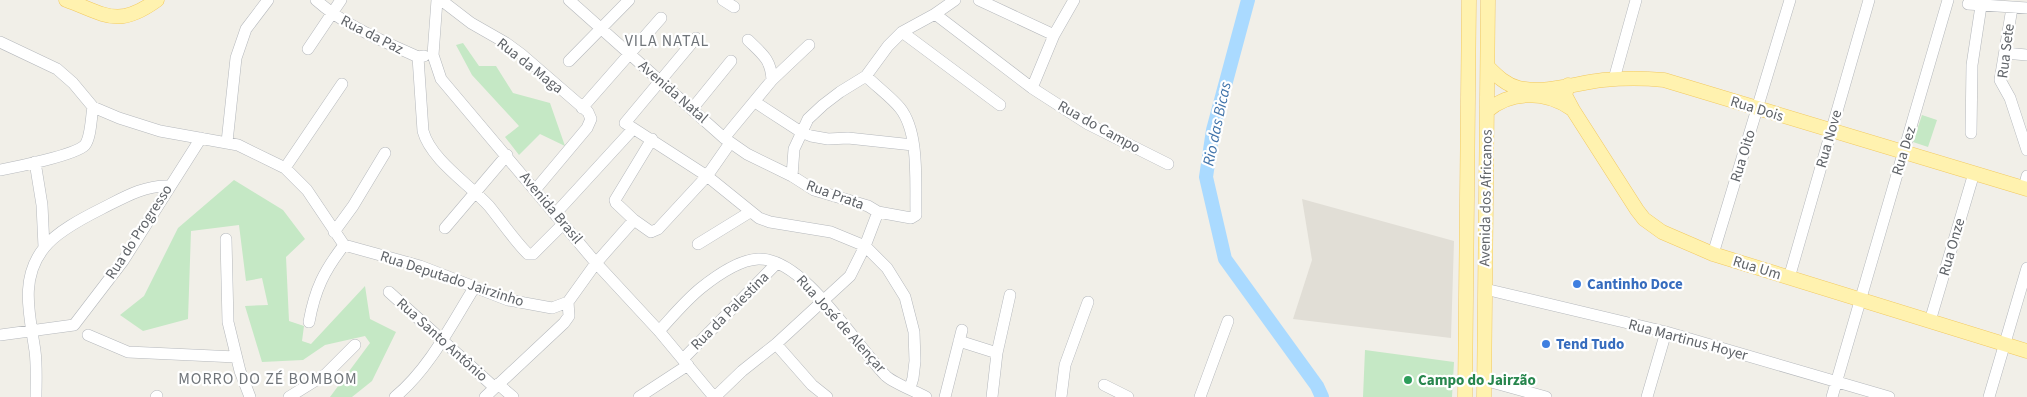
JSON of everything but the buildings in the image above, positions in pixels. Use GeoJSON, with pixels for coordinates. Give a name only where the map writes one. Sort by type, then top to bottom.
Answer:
{"type":"FeatureCollection","features":[{"type":"Feature","properties":{"kind":"main road"},"geometry":{"type":"LineString","coordinates":[[72,1],[107,17],[118,18],[157,0]]}},
{"type":"Feature","properties":{"kind":"main road","name":"Avenida dos Africanos"},"geometry":{"type":"LineString","coordinates":[[1465,397],[1469,0]]}},
{"type":"Feature","properties":{"kind":"main road","name":"Avenida dos Africanos"},"geometry":{"type":"LineString","coordinates":[[1484,397],[1488,0]]}},
{"type":"Feature","properties":{"kind":"main road"},"geometry":{"type":"LineString","coordinates":[[1469,17],[1482,16],[1488,30]]}},
{"type":"Feature","properties":{"kind":"main road","name":"Rua Dois"},"geometry":{"type":"LineString","coordinates":[[1488,68],[1504,82],[1522,89],[1545,89],[1614,79],[1664,80],[1974,173],[2026,184]]}},
{"type":"Feature","properties":{"kind":"main road","name":"Rua Um"},"geometry":{"type":"LineString","coordinates":[[1568,85],[1565,95],[1572,110],[1644,219],[1662,232],[1713,254],[2027,351]]}},
{"type":"Feature","properties":{"kind":"main road"},"geometry":{"type":"LineString","coordinates":[[1487,111],[1508,98],[1532,96],[1555,100],[1572,110]]}},
{"type":"Feature","properties":{"kind":"main road"},"geometry":{"type":"LineString","coordinates":[[1468,144],[1477,157],[1478,174],[1483,177],[1486,176]]}},
{"type":"Feature","properties":{"kind":"street"},"geometry":{"type":"LineString","coordinates":[[227,142],[233,74],[237,52],[246,29],[268,0]]}},
{"type":"Feature","properties":{"kind":"street","name":"Rua da Paz"},"geometry":{"type":"LineString","coordinates":[[316,0],[331,14],[373,36],[418,57],[433,55]]}},
{"type":"Feature","properties":{"kind":"street"},"geometry":{"type":"LineString","coordinates":[[308,49],[341,0]]}},
{"type":"Feature","properties":{"kind":"street","name":"Avenida Brasil"},"geometry":{"type":"LineString","coordinates":[[439,0],[433,55],[438,74],[444,83],[596,263],[659,332],[712,396]]}},
{"type":"Feature","properties":{"kind":"street","name":"Rua da Maga"},"geometry":{"type":"LineString","coordinates":[[439,0],[471,23],[514,49],[582,108],[591,119],[588,128],[535,190]]}},
{"type":"Feature","properties":{"kind":"street","name":"Avenida Natal"},"geometry":{"type":"LineString","coordinates":[[569,0],[727,140],[757,159]]}},
{"type":"Feature","properties":{"kind":"street"},"geometry":{"type":"LineString","coordinates":[[569,61],[629,0]]}},
{"type":"Feature","properties":{"kind":"street"},"geometry":{"type":"LineString","coordinates":[[723,0],[734,7]]}},
{"type":"Feature","properties":{"kind":"street"},"geometry":{"type":"LineString","coordinates":[[792,176],[794,149],[808,119],[823,105],[866,76],[888,46],[902,32],[935,14],[954,0]]}},
{"type":"Feature","properties":{"kind":"street"},"geometry":{"type":"LineString","coordinates":[[979,0],[1054,35]]}},
{"type":"Feature","properties":{"kind":"street"},"geometry":{"type":"LineString","coordinates":[[1032,88],[1054,35],[1074,0]]}},
{"type":"Feature","properties":{"kind":"street"},"geometry":{"type":"LineString","coordinates":[[1614,79],[1636,0]]}},
{"type":"Feature","properties":{"kind":"street","name":"Rua Oito"},"geometry":{"type":"LineString","coordinates":[[1713,254],[1790,0]]}},
{"type":"Feature","properties":{"kind":"street","name":"Rua Nove"},"geometry":{"type":"LineString","coordinates":[[1789,278],[1870,0]]}},
{"type":"Feature","properties":{"kind":"street","name":"Rua Dez"},"geometry":{"type":"LineString","coordinates":[[1832,397],[1948,1]]}},
{"type":"Feature","properties":{"kind":"street"},"geometry":{"type":"LineString","coordinates":[[1971,134],[1975,4],[2027,8]]}},
{"type":"Feature","properties":{"kind":"street","name":"Rua Sete"},"geometry":{"type":"LineString","coordinates":[[2012,8],[2000,80],[2010,98],[2027,150]]}},
{"type":"Feature","properties":{"kind":"street","name":"Rua do Campo"},"geometry":{"type":"LineString","coordinates":[[935,14],[1032,88],[1088,124],[1168,164]]}},
{"type":"Feature","properties":{"kind":"street"},"geometry":{"type":"LineString","coordinates":[[582,108],[661,18]]}},
{"type":"Feature","properties":{"kind":"street"},"geometry":{"type":"LineString","coordinates":[[902,32],[1000,105]]}},
{"type":"Feature","properties":{"kind":"street"},"geometry":{"type":"LineString","coordinates":[[555,214],[629,126],[660,81],[696,38]]}},
{"type":"Feature","properties":{"kind":"street"},"geometry":{"type":"LineString","coordinates":[[748,40],[767,58],[771,66],[772,80]]}},
{"type":"Feature","properties":{"kind":"street"},"geometry":{"type":"LineString","coordinates":[[0,42],[57,69],[93,107],[142,126],[176,135],[227,142],[248,148],[285,168],[307,190],[344,245],[330,262],[318,286],[310,322]]}},
{"type":"Feature","properties":{"kind":"street"},"geometry":{"type":"LineString","coordinates":[[652,140],[615,200],[646,230],[654,231],[707,176],[727,140],[772,80],[809,45]]}},
{"type":"Feature","properties":{"kind":"street"},"geometry":{"type":"LineString","coordinates":[[2005,53],[2027,55]]}},
{"type":"Feature","properties":{"kind":"street"},"geometry":{"type":"LineString","coordinates":[[418,57],[424,136],[446,165],[474,192],[530,255],[563,224]]}},
{"type":"Feature","properties":{"kind":"street"},"geometry":{"type":"LineString","coordinates":[[692,109],[731,61]]}},
{"type":"Feature","properties":{"kind":"street"},"geometry":{"type":"LineString","coordinates":[[755,102],[811,136],[913,145],[908,122],[900,108],[866,76]]}},
{"type":"Feature","properties":{"kind":"street"},"geometry":{"type":"LineString","coordinates":[[285,168],[342,84]]}},
{"type":"Feature","properties":{"kind":"street"},"geometry":{"type":"LineString","coordinates":[[0,170],[71,153],[83,146],[88,139],[93,107]]}},
{"type":"Feature","properties":{"kind":"street"},"geometry":{"type":"LineString","coordinates":[[629,126],[707,176],[750,212],[770,222],[831,232],[865,246],[887,268],[901,290],[907,304],[914,332],[915,362],[910,388]]}},
{"type":"Feature","properties":{"kind":"street","name":"Rua do Progresso"},"geometry":{"type":"LineString","coordinates":[[31,330],[74,325],[123,261],[201,138]]}},
{"type":"Feature","properties":{"kind":"street","name":"Rua Prata"},"geometry":{"type":"LineString","coordinates":[[757,159],[792,176],[814,190],[868,206],[878,212],[908,218],[916,215],[913,145]]}},
{"type":"Feature","properties":{"kind":"street"},"geometry":{"type":"LineString","coordinates":[[334,232],[353,206],[385,153]]}},
{"type":"Feature","properties":{"kind":"street"},"geometry":{"type":"LineString","coordinates":[[445,228],[506,155]]}},
{"type":"Feature","properties":{"kind":"street"},"geometry":{"type":"LineString","coordinates":[[35,162],[42,205],[44,247]]}},
{"type":"Feature","properties":{"kind":"street","name":"Rua Onze"},"geometry":{"type":"LineString","coordinates":[[1930,321],[1974,173]]}},
{"type":"Feature","properties":{"kind":"street"},"geometry":{"type":"LineString","coordinates":[[36,397],[35,351],[28,303],[30,278],[44,247],[67,228],[118,201],[152,186],[169,186]]}},
{"type":"Feature","properties":{"kind":"street"},"geometry":{"type":"LineString","coordinates":[[698,244],[750,212]]}},
{"type":"Feature","properties":{"kind":"street"},"geometry":{"type":"LineString","coordinates":[[712,396],[776,344],[850,276],[865,246],[878,212]]}},
{"type":"Feature","properties":{"kind":"street"},"geometry":{"type":"LineString","coordinates":[[485,397],[564,322],[568,316],[568,302],[596,263],[634,220]]}},
{"type":"Feature","properties":{"kind":"street"},"geometry":{"type":"LineString","coordinates":[[226,239],[228,322],[236,357],[250,397]]}},
{"type":"Feature","properties":{"kind":"street","name":"Rua Deputado Jairzinho"},"geometry":{"type":"LineString","coordinates":[[344,245],[420,266],[508,300],[552,308],[568,302]]}},
{"type":"Feature","properties":{"kind":"street","name":"Rua José de Alençar"},"geometry":{"type":"LineString","coordinates":[[659,332],[693,295],[732,267],[746,261],[759,259],[777,263],[792,271],[810,285],[886,376],[926,397]]}},
{"type":"Feature","properties":{"kind":"street","name":"Rua da Palestina"},"geometry":{"type":"LineString","coordinates":[[639,397],[685,362],[777,263]]}},
{"type":"Feature","properties":{"kind":"street"},"geometry":{"type":"LineString","coordinates":[[1989,397],[2027,268]]}},
{"type":"Feature","properties":{"kind":"street"},"geometry":{"type":"LineString","coordinates":[[394,397],[407,386],[441,341],[474,288]]}},
{"type":"Feature","properties":{"kind":"street","name":"Rua Martinus Hoyer"},"geometry":{"type":"LineString","coordinates":[[1485,289],[1666,332],[1889,397]]}},
{"type":"Feature","properties":{"kind":"street","name":"Rua Santo Antônio"},"geometry":{"type":"LineString","coordinates":[[389,292],[441,341],[496,386],[513,397]]}},
{"type":"Feature","properties":{"kind":"street"},"geometry":{"type":"LineString","coordinates":[[992,397],[997,353],[1010,295]]}},
{"type":"Feature","properties":{"kind":"street"},"geometry":{"type":"LineString","coordinates":[[1060,397],[1065,365],[1088,302]]}},
{"type":"Feature","properties":{"kind":"street"},"geometry":{"type":"LineString","coordinates":[[1200,397],[1228,321]]}},
{"type":"Feature","properties":{"kind":"street"},"geometry":{"type":"LineString","coordinates":[[0,335],[31,330]]}},
{"type":"Feature","properties":{"kind":"street"},"geometry":{"type":"LineString","coordinates":[[945,397],[962,330]]}},
{"type":"Feature","properties":{"kind":"street"},"geometry":{"type":"LineString","coordinates":[[1648,397],[1666,332]]}},
{"type":"Feature","properties":{"kind":"street"},"geometry":{"type":"LineString","coordinates":[[88,334],[128,352],[236,357]]}},
{"type":"Feature","properties":{"kind":"street"},"geometry":{"type":"LineString","coordinates":[[959,341],[997,353]]}},
{"type":"Feature","properties":{"kind":"street"},"geometry":{"type":"LineString","coordinates":[[776,344],[812,385],[827,397]]}},
{"type":"Feature","properties":{"kind":"street"},"geometry":{"type":"LineString","coordinates":[[289,397],[326,374],[355,345]]}},
{"type":"Feature","properties":{"kind":"street"},"geometry":{"type":"LineString","coordinates":[[1484,380],[1546,397]]}},
{"type":"Feature","properties":{"kind":"street"},"geometry":{"type":"LineString","coordinates":[[1104,385],[1128,397]]}},
{"type":"Feature","properties":{"kind":"shaded area"},"geometry":{"type":"Polygon","coordinates":[[[1302,199],[1454,241],[1451,338],[1293,319],[1312,260],[1302,199]]]}},
{"type":"Feature","properties":{"kind":"green space"},"geometry":{"type":"Polygon","coordinates":[[[463,43],[479,66],[496,66],[513,93],[550,103],[565,146],[540,134],[519,155],[505,137],[519,126],[472,75],[456,45],[463,43]]]}},
{"type":"Feature","properties":{"kind":"green space"},"geometry":{"type":"Polygon","coordinates":[[[1922,115],[1937,120],[1928,147],[1913,142],[1922,115]]]}},
{"type":"Feature","properties":{"kind":"green space"},"geometry":{"type":"Polygon","coordinates":[[[234,180],[283,210],[305,239],[286,257],[289,321],[304,326],[302,341],[311,344],[365,286],[370,319],[396,332],[372,381],[352,397],[330,397],[370,343],[365,336],[325,345],[303,360],[262,362],[245,306],[268,305],[262,278],[246,281],[239,225],[191,231],[188,319],[143,331],[120,315],[144,296],[178,228],[234,180]]]}},
{"type":"Feature","properties":{"kind":"green space","name":"Campo do Jairzão"},"geometry":{"type":"Polygon","coordinates":[[[1365,350],[1454,362],[1452,397],[1363,397],[1365,350]]]}},
{"type":"Feature","properties":{"kind":"waterway","name":"Rio das Bicas"},"geometry":{"type":"LineString","coordinates":[[1248,0],[1213,130],[1206,177],[1225,259],[1317,386],[1322,397]]}},
{"type":"Feature","properties":{"kind":"place","name":"Cantinho Doce"},"geometry":{"type":"Point","coordinates":[1577,284]}},
{"type":"Feature","properties":{"kind":"place","name":"Tend Tudo"},"geometry":{"type":"Point","coordinates":[1546,344]}},
{"type":"Feature","properties":{"kind":"place","name":"Campo do Jairzão"},"geometry":{"type":"Point","coordinates":[1408,380]}},
{"type":"Feature","properties":{"kind":"district","name":"VILA NATAL"},"geometry":{"type":"Point","coordinates":[667,41]}},
{"type":"Feature","properties":{"kind":"district","name":"MORRO DO ZÉ BOMBOM"},"geometry":{"type":"Point","coordinates":[268,379]}}]}
